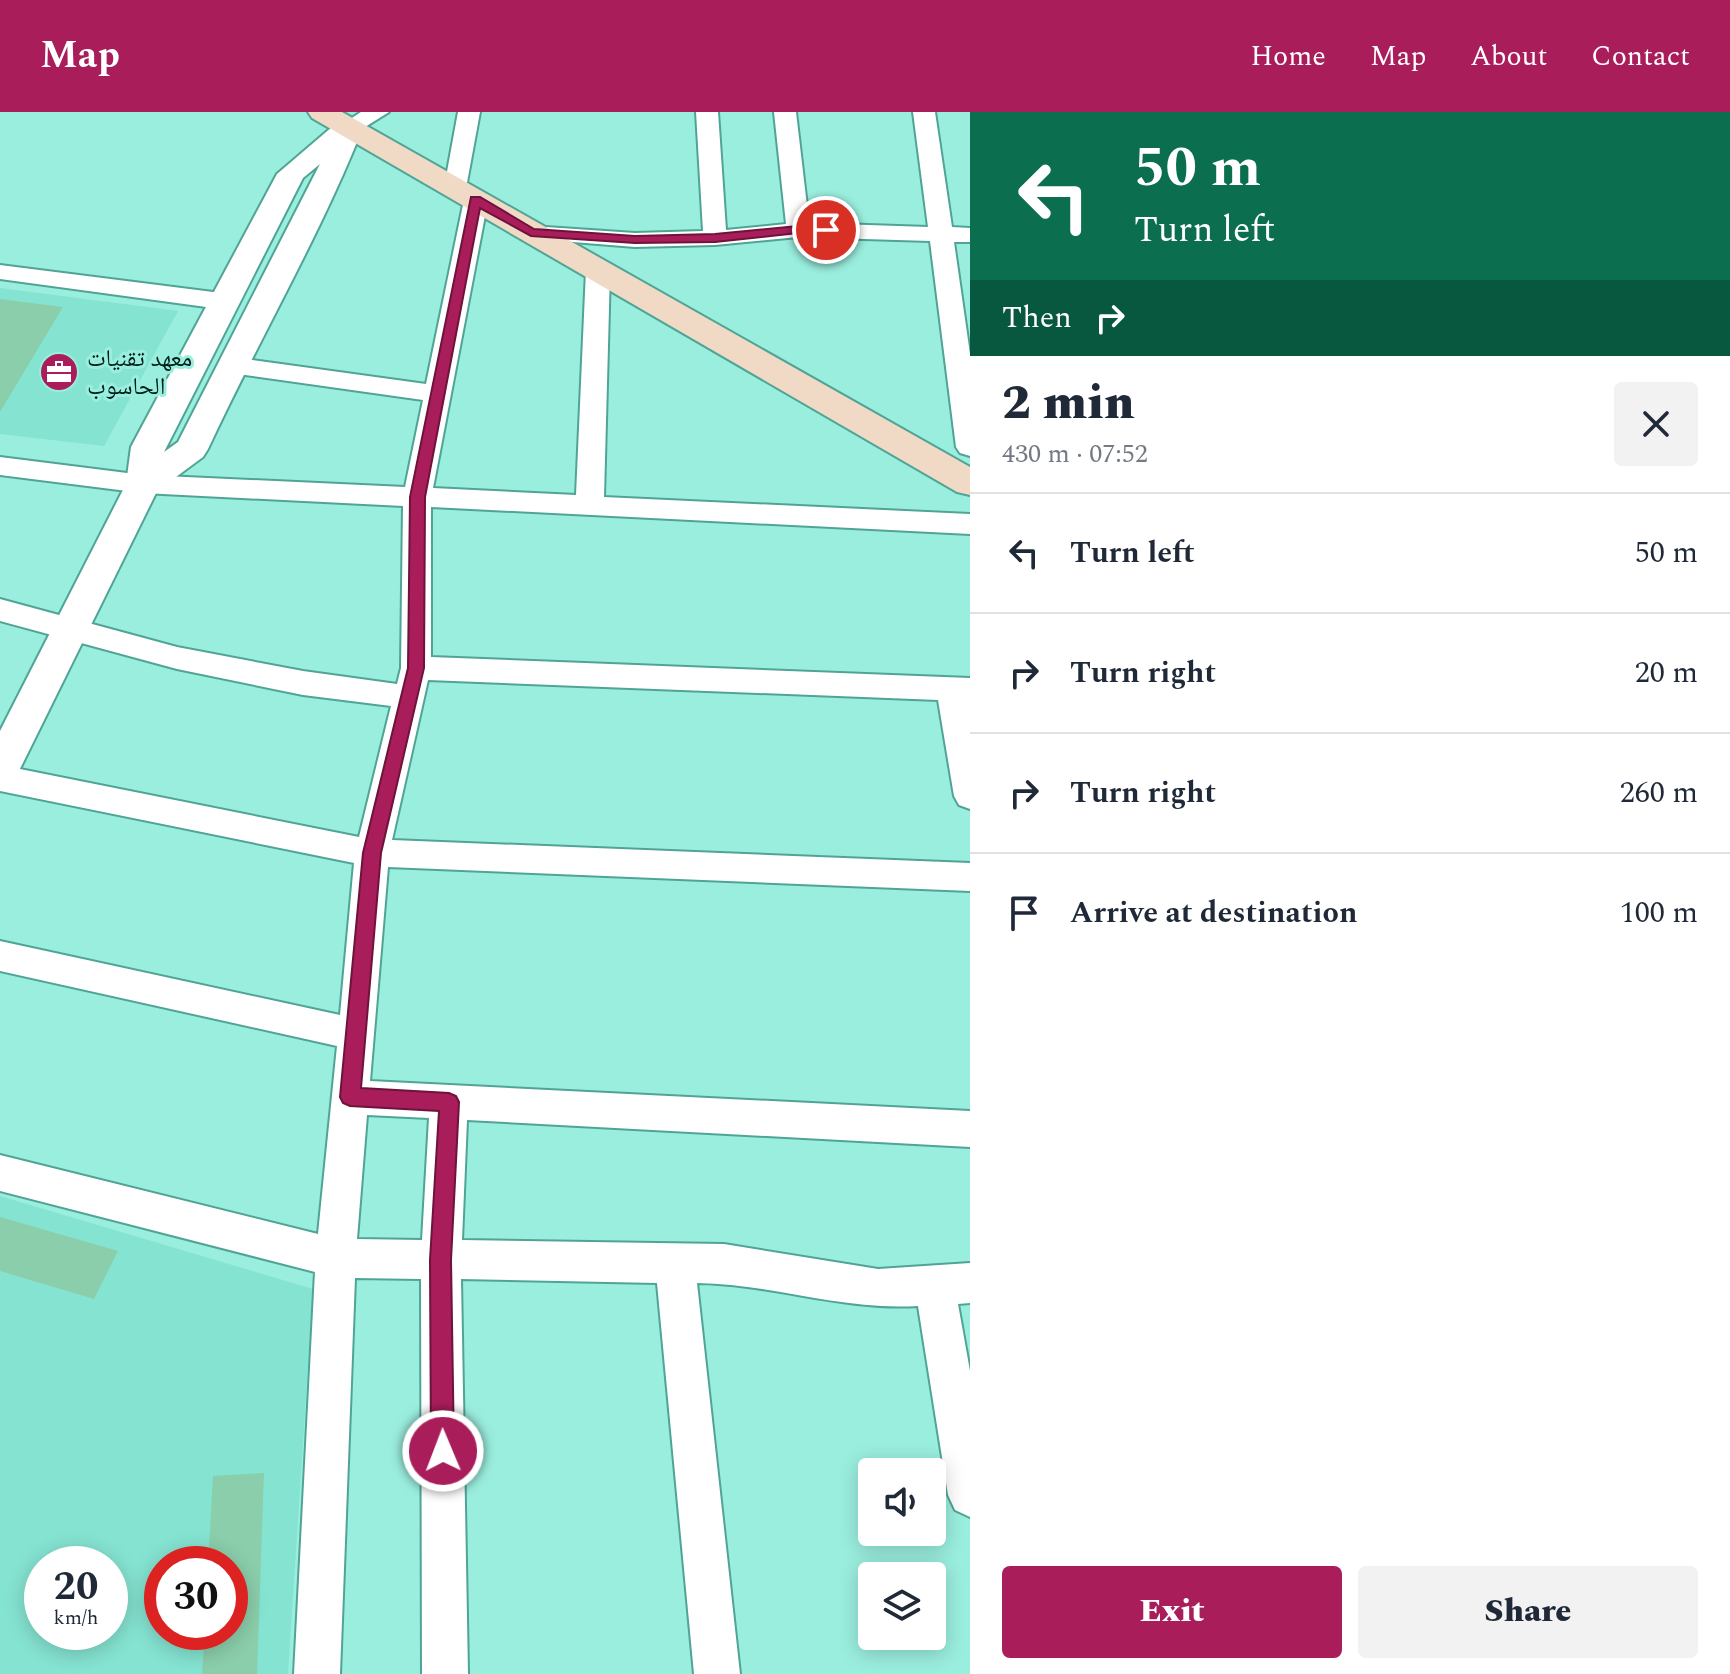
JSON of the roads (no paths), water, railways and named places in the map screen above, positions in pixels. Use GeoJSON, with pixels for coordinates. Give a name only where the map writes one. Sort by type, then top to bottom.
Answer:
{"type":"FeatureCollection","features":[{"type":"Feature","properties":{"kind":"main road"},"geometry":{"type":"LineString","coordinates":[[335,120],[970,483]]}},
{"type":"Feature","properties":{"kind":"street"},"geometry":{"type":"LineString","coordinates":[[378,112],[335,120],[291,174],[221,301],[148,447],[143,484],[2,763],[372,853],[970,877]]}},
{"type":"Feature","properties":{"kind":"street"},"geometry":{"type":"LineString","coordinates":[[317,1674],[336,1258],[372,853],[412,683],[417,497],[437,394],[465,194],[469,112]]}},
{"type":"Feature","properties":{"kind":"street"},"geometry":{"type":"LineString","coordinates":[[707,112],[715,238]]}},
{"type":"Feature","properties":{"kind":"street"},"geometry":{"type":"LineString","coordinates":[[785,112],[798,230]]}},
{"type":"Feature","properties":{"kind":"street"},"geometry":{"type":"LineString","coordinates":[[924,112],[938,234],[970,447]]}},
{"type":"Feature","properties":{"kind":"street"},"geometry":{"type":"LineString","coordinates":[[143,484],[191,449],[231,365],[328,180],[335,120]]}},
{"type":"Feature","properties":{"kind":"street"},"geometry":{"type":"LineString","coordinates":[[531,233],[635,240],[715,238],[798,230],[970,235]]}},
{"type":"Feature","properties":{"kind":"street"},"geometry":{"type":"LineString","coordinates":[[590,504],[598,270]]}},
{"type":"Feature","properties":{"kind":"street"},"geometry":{"type":"LineString","coordinates":[[0,272],[221,301]]}},
{"type":"Feature","properties":{"kind":"street"},"geometry":{"type":"LineString","coordinates":[[231,365],[437,394]]}},
{"type":"Feature","properties":{"kind":"street"},"geometry":{"type":"LineString","coordinates":[[0,466],[143,484],[970,524]]}},
{"type":"Feature","properties":{"kind":"street"},"geometry":{"type":"LineString","coordinates":[[0,610],[177,658],[289,681],[960,689],[970,796]]}},
{"type":"Feature","properties":{"kind":"street"},"geometry":{"type":"LineString","coordinates":[[0,956],[355,1034]]}},
{"type":"Feature","properties":{"kind":"street"},"geometry":{"type":"LineString","coordinates":[[350,1097],[970,1129]]}},
{"type":"Feature","properties":{"kind":"street"},"geometry":{"type":"LineString","coordinates":[[445,1674],[441,1260],[449,1102]]}},
{"type":"Feature","properties":{"kind":"street"},"geometry":{"type":"LineString","coordinates":[[0,1173],[336,1258],[724,1264],[878,1289],[952,1284],[970,1495]]}},
{"type":"Feature","properties":{"kind":"street"},"geometry":{"type":"LineString","coordinates":[[675,1263],[717,1674]]}},
{"type":"Feature","properties":{"kind":"place","name":"معهد تقنيات الحاسوب"},"geometry":{"type":"Point","coordinates":[59,372]}}]}
